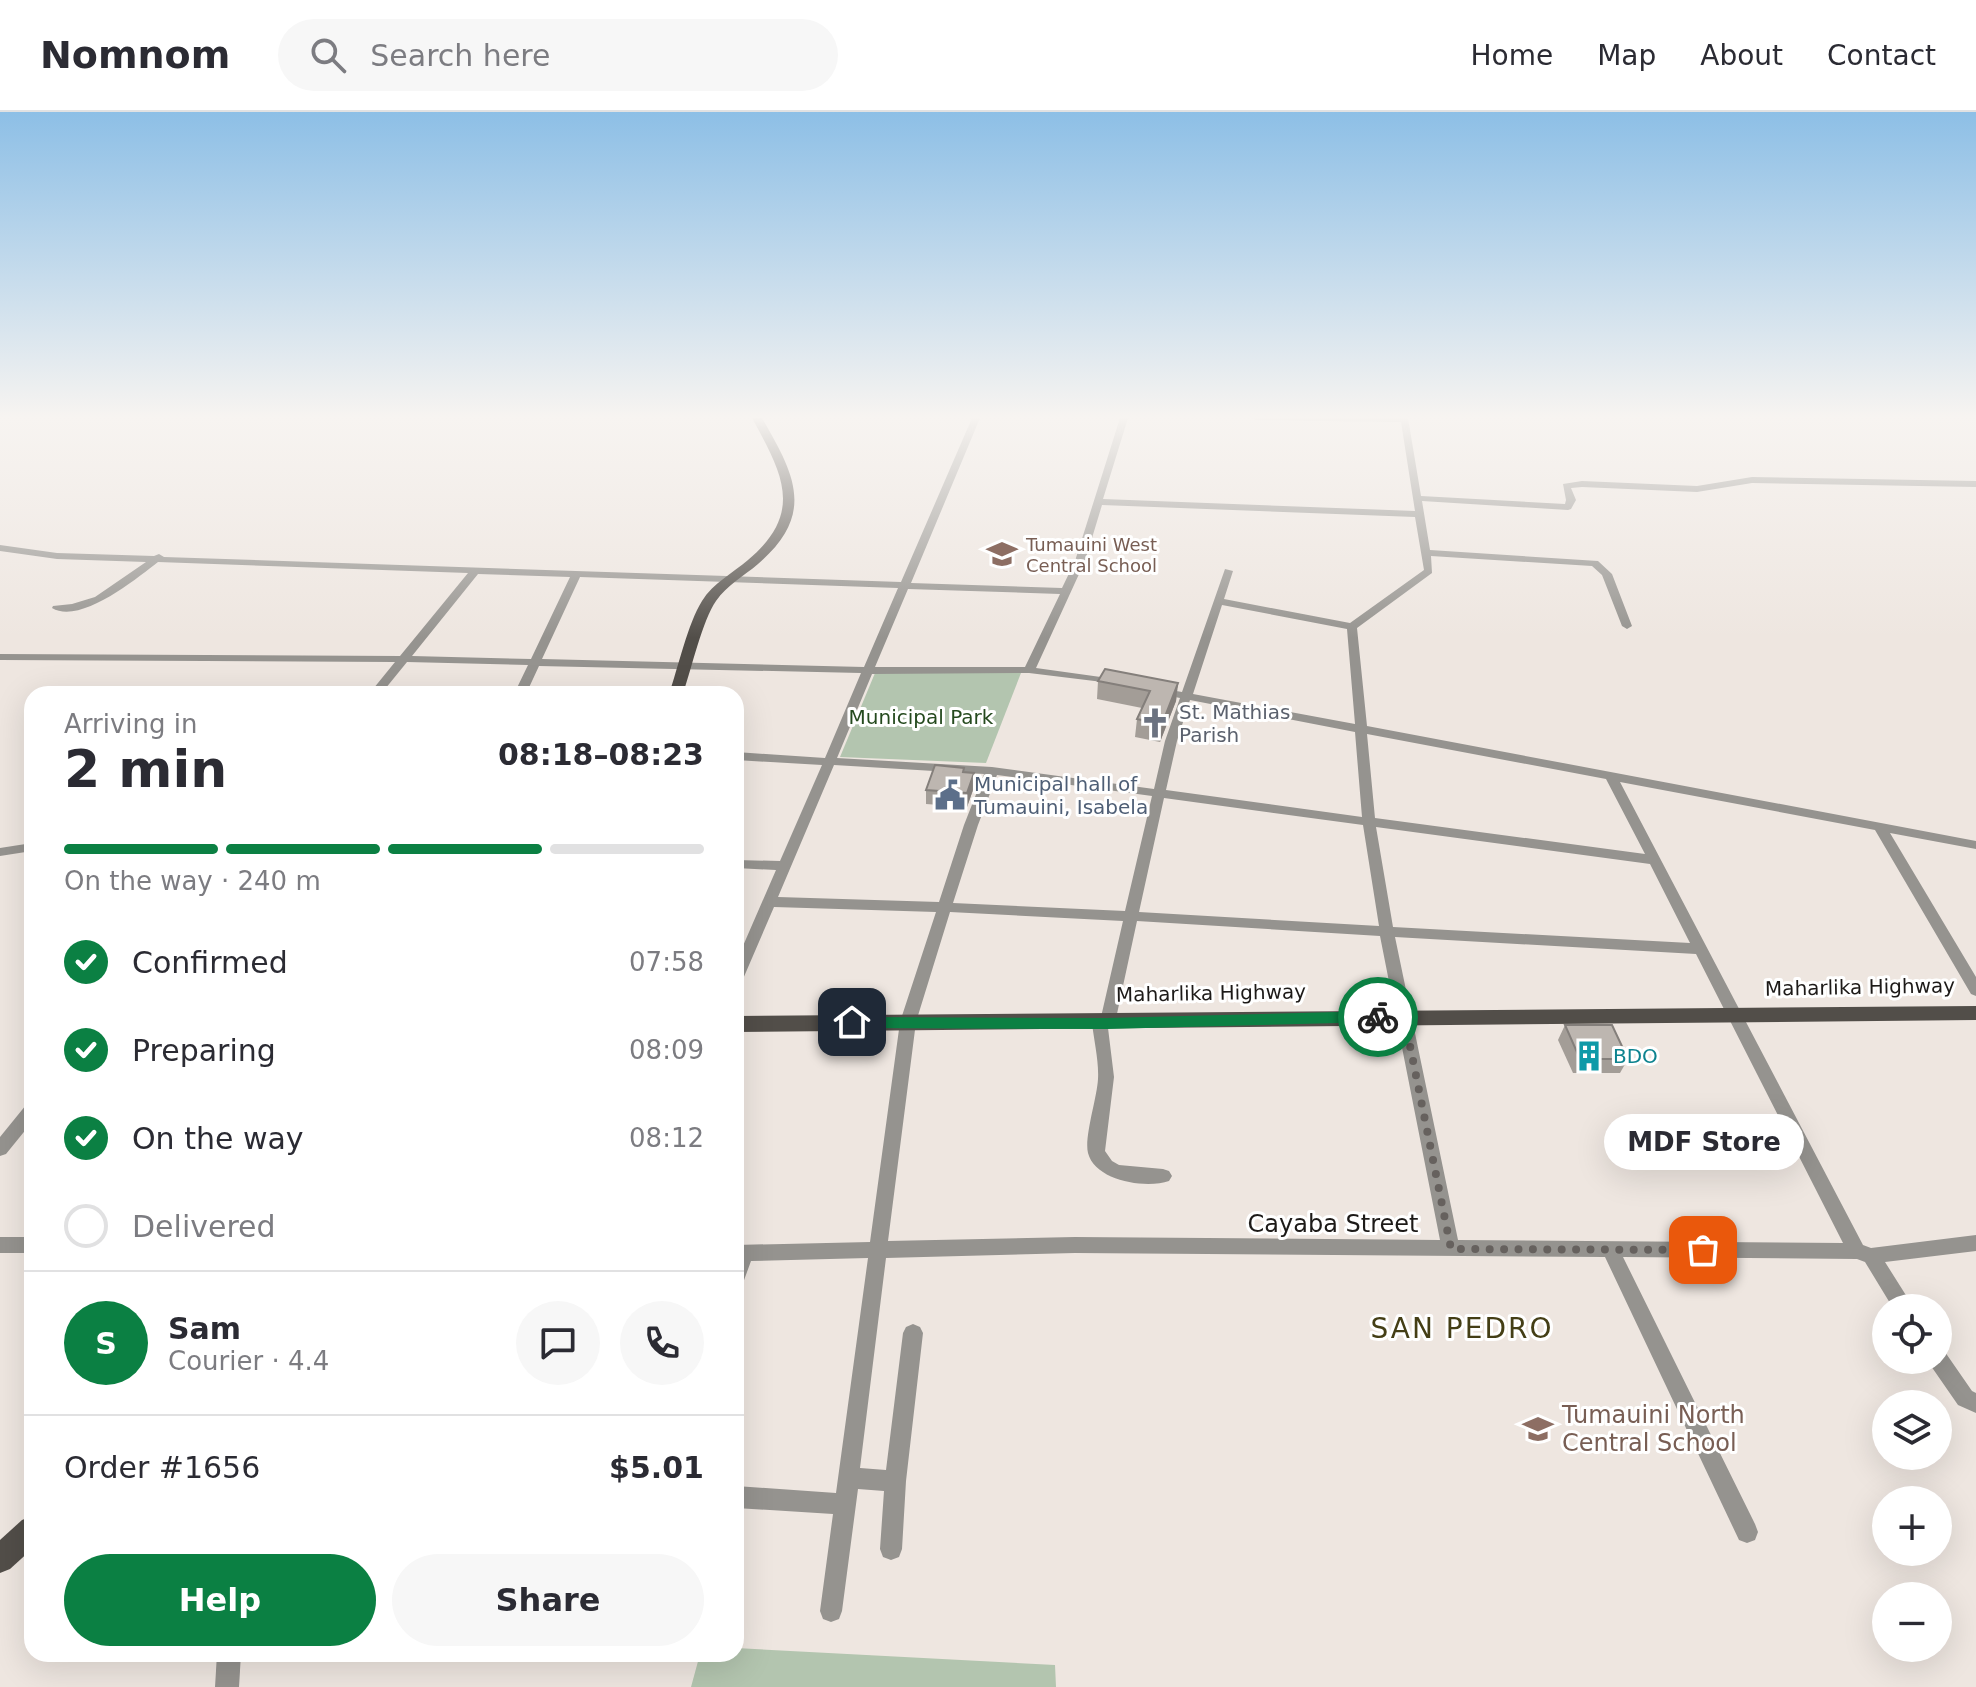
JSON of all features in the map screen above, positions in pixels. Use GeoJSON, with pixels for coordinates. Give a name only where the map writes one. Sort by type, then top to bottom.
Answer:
{"type":"FeatureCollection","features":[{"type":"Feature","properties":{"kind":"main road"},"geometry":{"type":"LineString","coordinates":[[679,686],[707,603],[779,537],[792,504],[790,492]]}},
{"type":"Feature","properties":{"kind":"main road","name":"Maharlika Highway"},"geometry":{"type":"LineString","coordinates":[[744,1024],[1976,1013]]}},
{"type":"Feature","properties":{"kind":"main road"},"geometry":{"type":"LineString","coordinates":[[0,1559],[24,1537]]}},
{"type":"Feature","properties":{"kind":"street"},"geometry":{"type":"LineString","coordinates":[[744,960],[945,492]]}},
{"type":"Feature","properties":{"kind":"street"},"geometry":{"type":"LineString","coordinates":[[1029,670],[1067,591],[1102,492]]}},
{"type":"Feature","properties":{"kind":"street"},"geometry":{"type":"LineString","coordinates":[[1217,601],[1352,627],[1429,571],[1416,492]]}},
{"type":"Feature","properties":{"kind":"street"},"geometry":{"type":"LineString","coordinates":[[1417,498],[1568,507],[1571,500],[1568,492]]}},
{"type":"Feature","properties":{"kind":"street"},"geometry":{"type":"LineString","coordinates":[[1099,502],[1418,514]]}},
{"type":"Feature","properties":{"kind":"street"},"geometry":{"type":"LineString","coordinates":[[0,548],[57,556],[159,557],[1067,591]]}},
{"type":"Feature","properties":{"kind":"street"},"geometry":{"type":"LineString","coordinates":[[1427,553],[1595,563],[1607,574],[1627,626]]}},
{"type":"Feature","properties":{"kind":"street"},"geometry":{"type":"LineString","coordinates":[[57,608],[76,609],[95,602],[159,557]]}},
{"type":"Feature","properties":{"kind":"street"},"geometry":{"type":"LineString","coordinates":[[381,686],[477,569]]}},
{"type":"Feature","properties":{"kind":"street"},"geometry":{"type":"LineString","coordinates":[[1163,1176],[1110,1171],[1099,1161],[1096,1151],[1106,1077],[1103,1023],[1132,915],[1171,741],[1188,698],[1228,571]]}},
{"type":"Feature","properties":{"kind":"street"},"geometry":{"type":"LineString","coordinates":[[524,686],[577,573]]}},
{"type":"Feature","properties":{"kind":"street"},"geometry":{"type":"LineString","coordinates":[[1352,627],[1369,821],[1387,934],[1451,1249]]}},
{"type":"Feature","properties":{"kind":"street"},"geometry":{"type":"LineString","coordinates":[[0,657],[401,659],[866,670],[1029,670],[1131,686]]}},
{"type":"Feature","properties":{"kind":"street"},"geometry":{"type":"LineString","coordinates":[[1146,689],[1976,845]]}},
{"type":"Feature","properties":{"kind":"street"},"geometry":{"type":"LineString","coordinates":[[744,756],[992,771],[1655,860]]}},
{"type":"Feature","properties":{"kind":"street"},"geometry":{"type":"LineString","coordinates":[[831,1611],[908,1022],[992,771]]}},
{"type":"Feature","properties":{"kind":"street"},"geometry":{"type":"LineString","coordinates":[[1612,778],[1734,1016],[1864,1253],[1894,1294]]}},
{"type":"Feature","properties":{"kind":"street"},"geometry":{"type":"LineString","coordinates":[[1879,826],[1976,990]]}},
{"type":"Feature","properties":{"kind":"street"},"geometry":{"type":"LineString","coordinates":[[0,852],[24,848]]}},
{"type":"Feature","properties":{"kind":"street"},"geometry":{"type":"LineString","coordinates":[[744,864],[782,866]]}},
{"type":"Feature","properties":{"kind":"street"},"geometry":{"type":"LineString","coordinates":[[769,902],[946,905],[1387,934],[1701,949]]}},
{"type":"Feature","properties":{"kind":"street"},"geometry":{"type":"LineString","coordinates":[[0,1149],[24,1120]]}},
{"type":"Feature","properties":{"kind":"street","name":"Cayaba Street"},"geometry":{"type":"LineString","coordinates":[[744,1253],[1075,1245],[1864,1253],[1976,1243]]}},
{"type":"Feature","properties":{"kind":"street"},"geometry":{"type":"LineString","coordinates":[[0,1245],[24,1245]]}},
{"type":"Feature","properties":{"kind":"street"},"geometry":{"type":"LineString","coordinates":[[1610,1249],[1747,1532]]}},
{"type":"Feature","properties":{"kind":"street"},"geometry":{"type":"LineString","coordinates":[[891,1549],[895,1481],[913,1333]]}},
{"type":"Feature","properties":{"kind":"street"},"geometry":{"type":"LineString","coordinates":[[1948,1374],[1965,1398],[1976,1403]]}},
{"type":"Feature","properties":{"kind":"street"},"geometry":{"type":"LineString","coordinates":[[849,1478],[895,1481]]}},
{"type":"Feature","properties":{"kind":"street"},"geometry":{"type":"LineString","coordinates":[[744,1498],[844,1504]]}},
{"type":"Feature","properties":{"kind":"street"},"geometry":{"type":"LineString","coordinates":[[227,1687],[229,1662]]}},
{"type":"Feature","properties":{"kind":"green space","name":"Municipal Park"},"geometry":{"type":"Polygon","coordinates":[[[875,673],[1021,673],[986,763],[840,757],[875,673]]]}},
{"type":"Feature","properties":{"kind":"green space"},"geometry":{"type":"Polygon","coordinates":[[[744,1648],[1055,1665],[1056,1687],[691,1687],[698,1662],[744,1662],[744,1648]]]}},
{"type":"Feature","properties":{"kind":"building"},"geometry":{"type":"Polygon","coordinates":[[[1105,669],[1178,683],[1162,724],[1137,719],[1150,691],[1098,681],[1105,669]]]}},
{"type":"Feature","properties":{"kind":"building"},"geometry":{"type":"Polygon","coordinates":[[[935,765],[964,768],[963,772],[974,773],[967,793],[926,790],[935,765]]]}},
{"type":"Feature","properties":{"kind":"building"},"geometry":{"type":"Polygon","coordinates":[[[1565,1025],[1612,1025],[1628,1059],[1580,1059],[1565,1025]]]}},
{"type":"Feature","properties":{"kind":"way so far"},"geometry":{"type":"LineString","coordinates":[[1378,1017],[1404,1016],[1451,1249],[1703,1250]]}},
{"type":"Feature","properties":{"kind":"place","name":"Tumauini West Central School"},"geometry":{"type":"Point","coordinates":[1002,554]}},
{"type":"Feature","properties":{"kind":"place","name":"St. Mathias Parish"},"geometry":{"type":"Point","coordinates":[1155,723]}},
{"type":"Feature","properties":{"kind":"place","name":"Municipal hall of Tumauini, Isabela"},"geometry":{"type":"Point","coordinates":[950,795]}},
{"type":"Feature","properties":{"kind":"place","name":"BDO"},"geometry":{"type":"Point","coordinates":[1589,1056]}},
{"type":"Feature","properties":{"kind":"place","name":"MDF Store"},"geometry":{"type":"Point","coordinates":[1703,1250]}},
{"type":"Feature","properties":{"kind":"place","name":"Tumauini North Central School"},"geometry":{"type":"Point","coordinates":[1538,1429]}},
{"type":"Feature","properties":{"kind":"district","name":"SAN PEDRO"},"geometry":{"type":"Point","coordinates":[1462,1328]}},
{"type":"Feature","properties":{"kind":"route"},"geometry":{"type":"LineString","coordinates":[[852,1022],[1107,1023],[1378,1017]]}}]}
